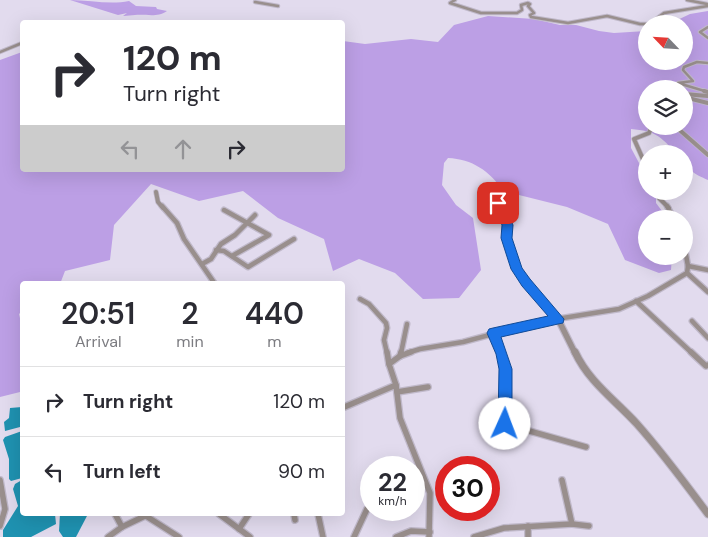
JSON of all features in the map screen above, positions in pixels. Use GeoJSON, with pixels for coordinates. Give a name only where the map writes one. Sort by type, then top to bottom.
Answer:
{"type":"FeatureCollection","features":[{"type":"Feature","properties":{"kind":"street"},"geometry":{"type":"LineString","coordinates":[[455,0],[450,3],[481,13],[516,13],[522,10],[521,4],[528,3],[530,4],[528,6],[534,13],[531,16],[549,21],[568,23],[607,16],[640,24],[649,24],[664,13],[708,5]]}},
{"type":"Feature","properties":{"kind":"street"},"geometry":{"type":"LineString","coordinates":[[687,0],[708,5]]}},
{"type":"Feature","properties":{"kind":"street"},"geometry":{"type":"LineString","coordinates":[[255,2],[262,1],[278,6]]}},
{"type":"Feature","properties":{"kind":"street"},"geometry":{"type":"LineString","coordinates":[[708,28],[700,32],[708,38]]}},
{"type":"Feature","properties":{"kind":"street"},"geometry":{"type":"LineString","coordinates":[[0,52],[20,44]]}},
{"type":"Feature","properties":{"kind":"street"},"geometry":{"type":"LineString","coordinates":[[708,63],[697,62],[684,67],[683,70],[693,81],[678,83],[708,92]]}},
{"type":"Feature","properties":{"kind":"street"},"geometry":{"type":"LineString","coordinates":[[693,96],[708,96]]}},
{"type":"Feature","properties":{"kind":"street"},"geometry":{"type":"LineString","coordinates":[[693,98],[708,103]]}},
{"type":"Feature","properties":{"kind":"street"},"geometry":{"type":"LineString","coordinates":[[638,148],[634,139],[642,135]]}},
{"type":"Feature","properties":{"kind":"street"},"geometry":{"type":"LineString","coordinates":[[685,135],[708,155]]}},
{"type":"Feature","properties":{"kind":"street"},"geometry":{"type":"LineString","coordinates":[[156,192],[158,202],[177,223],[184,239],[213,281]]}},
{"type":"Feature","properties":{"kind":"street"},"geometry":{"type":"LineString","coordinates":[[661,200],[670,210]]}},
{"type":"Feature","properties":{"kind":"street"},"geometry":{"type":"LineString","coordinates":[[484,202],[498,203],[508,225],[506,238],[517,269],[558,319],[582,367],[591,379],[636,423],[708,514]]}},
{"type":"Feature","properties":{"kind":"street"},"geometry":{"type":"LineString","coordinates":[[224,210],[269,235],[232,256]]}},
{"type":"Feature","properties":{"kind":"street"},"geometry":{"type":"LineString","coordinates":[[202,264],[211,259],[221,244],[235,235],[255,215]]}},
{"type":"Feature","properties":{"kind":"street"},"geometry":{"type":"LineString","coordinates":[[216,250],[224,251],[248,266],[294,239]]}},
{"type":"Feature","properties":{"kind":"street"},"geometry":{"type":"LineString","coordinates":[[389,364],[400,356],[428,347],[463,342],[493,333],[558,319],[619,309],[636,302],[686,273],[688,266],[708,270]]}},
{"type":"Feature","properties":{"kind":"street"},"geometry":{"type":"LineString","coordinates":[[686,273],[708,292]]}},
{"type":"Feature","properties":{"kind":"street"},"geometry":{"type":"LineString","coordinates":[[360,300],[369,304],[386,324],[384,340],[397,389],[400,418],[430,493],[430,535],[411,531],[396,537]]}},
{"type":"Feature","properties":{"kind":"street"},"geometry":{"type":"LineString","coordinates":[[636,302],[706,366],[708,365]]}},
{"type":"Feature","properties":{"kind":"street"},"geometry":{"type":"LineString","coordinates":[[692,321],[708,338]]}},
{"type":"Feature","properties":{"kind":"street"},"geometry":{"type":"LineString","coordinates":[[400,356],[407,324]]}},
{"type":"Feature","properties":{"kind":"street"},"geometry":{"type":"LineString","coordinates":[[493,333],[506,369],[505,424],[586,447]]}},
{"type":"Feature","properties":{"kind":"street"},"geometry":{"type":"LineString","coordinates":[[345,407],[397,389],[428,388]]}},
{"type":"Feature","properties":{"kind":"street"},"geometry":{"type":"LineString","coordinates":[[0,480],[5,509],[4,519],[0,526]]}},
{"type":"Feature","properties":{"kind":"street"},"geometry":{"type":"LineString","coordinates":[[562,480],[572,524]]}},
{"type":"Feature","properties":{"kind":"street"},"geometry":{"type":"LineString","coordinates":[[116,516],[122,528]]}},
{"type":"Feature","properties":{"kind":"street"},"geometry":{"type":"LineString","coordinates":[[108,537],[146,516]]}},
{"type":"Feature","properties":{"kind":"street"},"geometry":{"type":"LineString","coordinates":[[149,516],[177,536]]}},
{"type":"Feature","properties":{"kind":"street"},"geometry":{"type":"LineString","coordinates":[[222,516],[250,537]]}},
{"type":"Feature","properties":{"kind":"street"},"geometry":{"type":"LineString","coordinates":[[239,529],[248,516]]}},
{"type":"Feature","properties":{"kind":"street"},"geometry":{"type":"LineString","coordinates":[[318,516],[323,537]]}},
{"type":"Feature","properties":{"kind":"street"},"geometry":{"type":"LineString","coordinates":[[354,537],[361,521]]}},
{"type":"Feature","properties":{"kind":"street"},"geometry":{"type":"LineString","coordinates":[[474,537],[504,528],[572,524],[589,526]]}},
{"type":"Feature","properties":{"kind":"street"},"geometry":{"type":"LineString","coordinates":[[528,526],[528,537]]}},
{"type":"Feature","properties":{"kind":"shaded area"},"geometry":{"type":"Polygon","coordinates":[[[70,0],[129,1],[136,6],[156,7],[157,9],[167,11],[155,15],[123,16],[127,13],[118,15],[70,0]]]}},
{"type":"Feature","properties":{"kind":"shaded area"},"geometry":{"type":"Polygon","coordinates":[[[708,11],[708,180],[693,172],[693,145],[668,145],[655,135],[693,135],[693,80],[638,80],[638,130],[631,129],[631,148],[638,161],[638,200],[656,200],[661,210],[638,210],[638,265],[625,260],[608,224],[567,207],[503,191],[480,167],[457,159],[448,158],[444,163],[442,185],[456,205],[473,218],[481,270],[459,298],[423,299],[395,273],[359,259],[333,271],[324,239],[278,218],[243,191],[199,201],[151,184],[114,225],[110,260],[65,271],[61,281],[20,281],[20,392],[0,397],[0,60],[20,53],[20,172],[345,172],[345,41],[365,44],[411,39],[438,42],[454,25],[488,16],[534,19],[614,33],[638,32],[638,70],[693,70],[693,15],[688,15],[708,11]]]}},
{"type":"Feature","properties":{"kind":"shaded area"},"geometry":{"type":"Polygon","coordinates":[[[638,265],[671,265],[671,270],[659,273],[638,265]]]}},
{"type":"Feature","properties":{"kind":"water"},"geometry":{"type":"Polygon","coordinates":[[[20,407],[20,427],[5,431],[4,422],[9,418],[10,408],[20,407]]]}},
{"type":"Feature","properties":{"kind":"water"},"geometry":{"type":"Polygon","coordinates":[[[20,432],[20,479],[11,481],[9,479],[9,459],[3,440],[5,437],[20,432]]]}},
{"type":"Feature","properties":{"kind":"water"},"geometry":{"type":"Polygon","coordinates":[[[20,481],[20,516],[55,516],[56,524],[31,537],[3,537],[3,530],[18,506],[13,489],[15,484],[20,481]]]}},
{"type":"Feature","properties":{"kind":"water"},"geometry":{"type":"Polygon","coordinates":[[[60,516],[87,516],[76,537],[63,537],[59,531],[60,516]]]}},
{"type":"Feature","properties":{"kind":"route"},"geometry":{"type":"LineString","coordinates":[[498,203],[508,225],[506,238],[517,269],[558,319],[493,333],[506,369],[505,424]]}}]}
